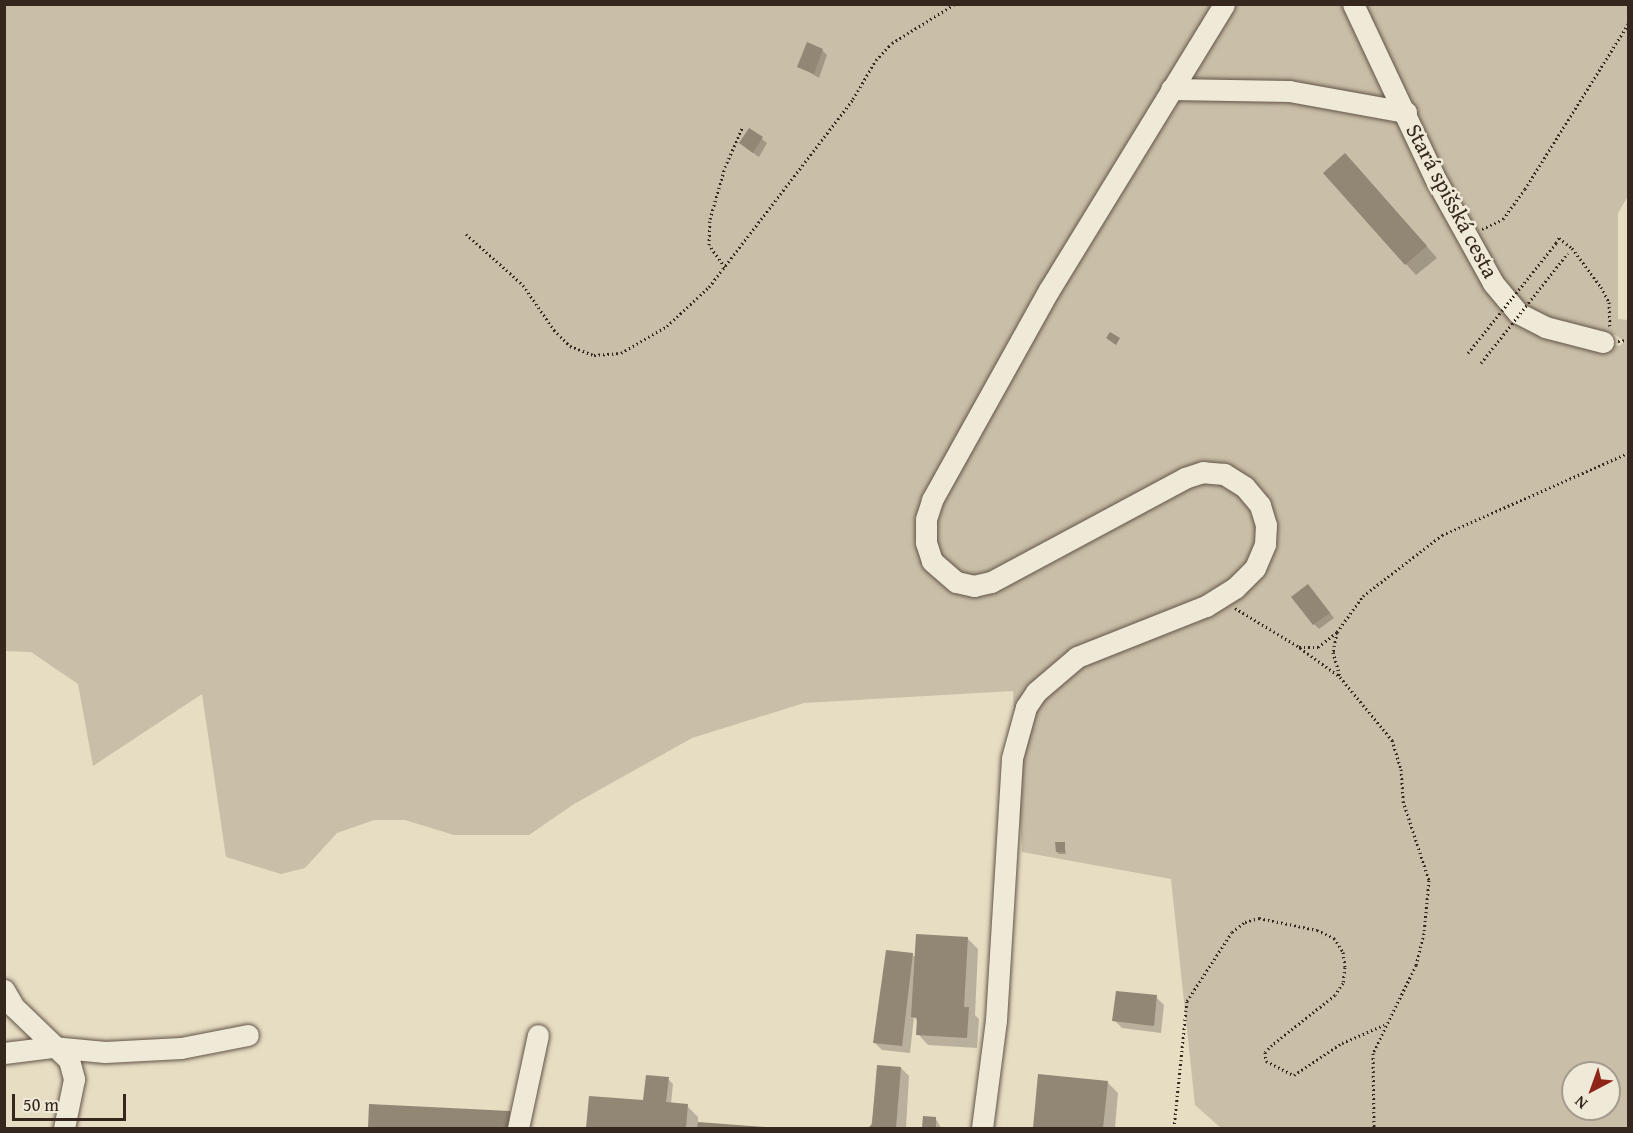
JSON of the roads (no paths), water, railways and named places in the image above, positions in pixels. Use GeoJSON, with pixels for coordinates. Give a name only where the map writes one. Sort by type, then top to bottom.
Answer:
{"type":"FeatureCollection","features":[{"type":"Feature","properties":{"kind":"street"},"geometry":{"type":"LineString","coordinates":[[982,1128],[995,1031],[1012,758],[1026,707],[1036,692],[1077,657],[1206,606],[1235,588],[1255,568],[1265,544],[1266,525],[1260,506],[1245,487],[1224,474],[1203,472],[1185,478],[982,584],[956,582],[944,575],[932,561],[926,542],[926,519],[932,500],[963,442],[1102,200],[1224,4]]}},
{"type":"Feature","properties":{"kind":"street","name":"Stará spišská cesta"},"geometry":{"type":"LineString","coordinates":[[1353,4],[1406,112],[1436,180],[1493,283],[1518,312],[1545,327],[1603,342]]}},
{"type":"Feature","properties":{"kind":"street"},"geometry":{"type":"LineString","coordinates":[[1171,89],[1289,91],[1406,112]]}},
{"type":"Feature","properties":{"kind":"street"},"geometry":{"type":"LineString","coordinates":[[4,990],[14,1007],[52,1047],[69,1060],[74,1079],[64,1128]]}},
{"type":"Feature","properties":{"kind":"street"},"geometry":{"type":"LineString","coordinates":[[4,1053],[52,1047],[105,1052],[181,1048],[248,1035]]}},
{"type":"Feature","properties":{"kind":"street"},"geometry":{"type":"LineString","coordinates":[[518,1128],[538,1035]]}}]}
